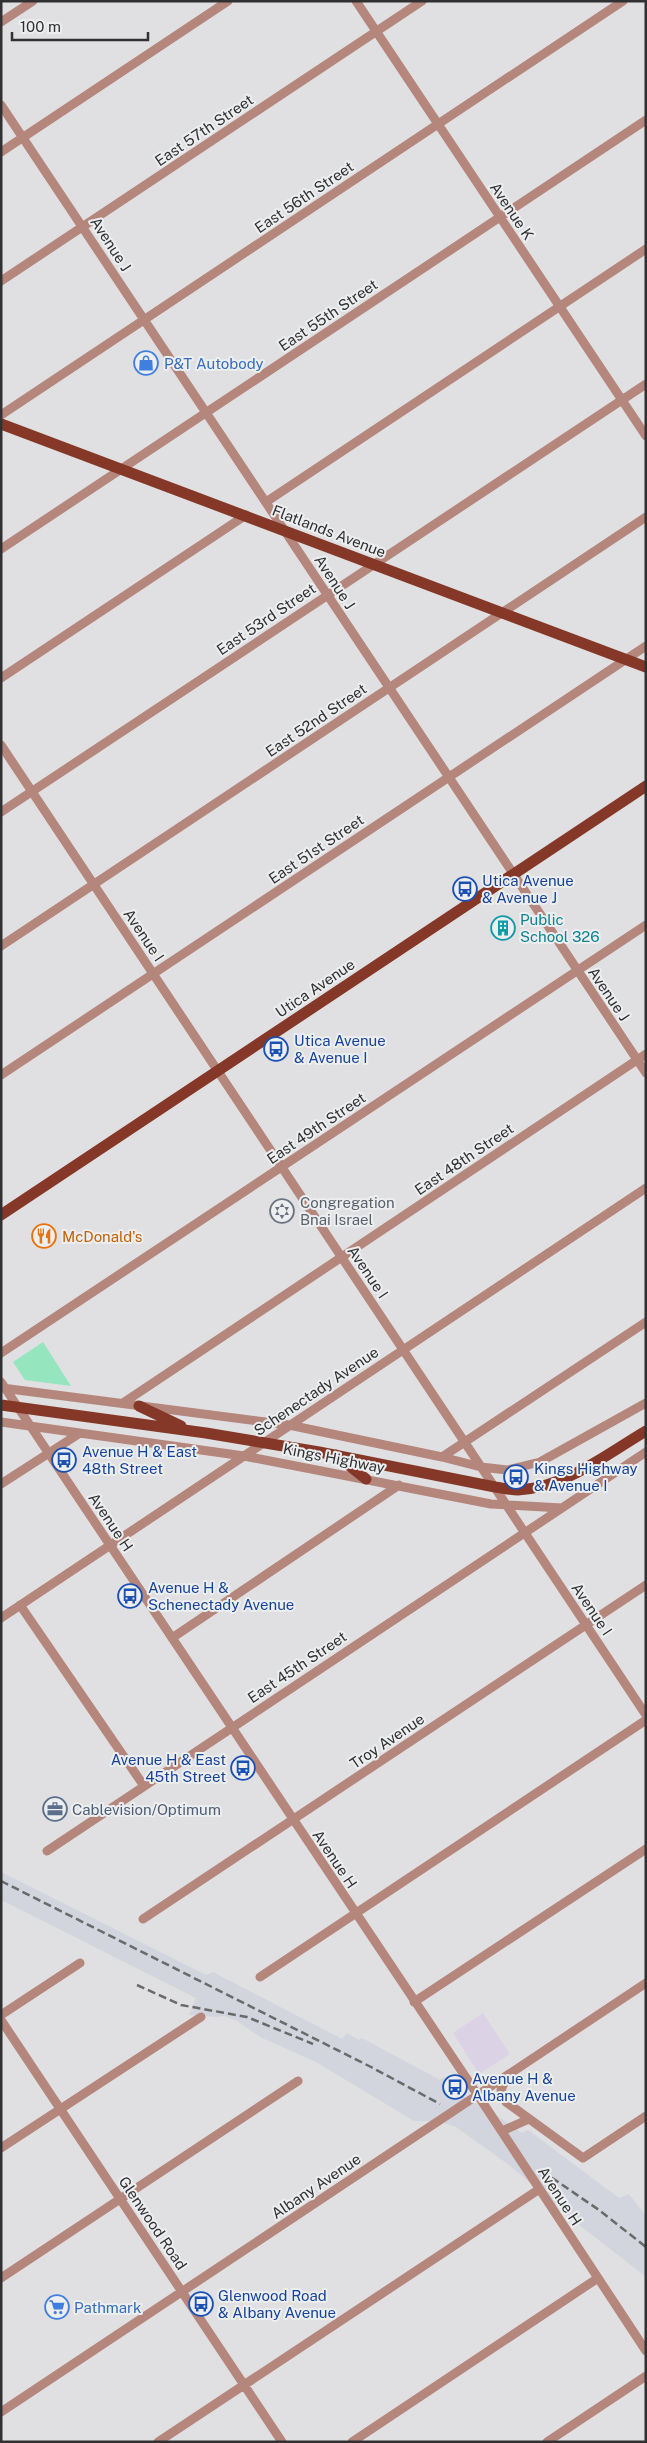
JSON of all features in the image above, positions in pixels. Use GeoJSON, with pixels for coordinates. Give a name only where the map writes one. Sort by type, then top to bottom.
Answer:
{"type":"FeatureCollection","features":[{"type":"Feature","properties":{"kind":"main road","name":"Flatlands Avenue"},"geometry":{"type":"LineString","coordinates":[[1,424],[646,667]]}},
{"type":"Feature","properties":{"kind":"main road","name":"Utica Avenue"},"geometry":{"type":"LineString","coordinates":[[1,1215],[646,786]]}},
{"type":"Feature","properties":{"kind":"main road","name":"Kings Highway"},"geometry":{"type":"LineString","coordinates":[[1,1405],[190,1430],[264,1442],[518,1490],[549,1484],[570,1476],[646,1431]]}},
{"type":"Feature","properties":{"kind":"main road"},"geometry":{"type":"LineString","coordinates":[[140,1406],[190,1430]]}},
{"type":"Feature","properties":{"kind":"main road"},"geometry":{"type":"LineString","coordinates":[[335,1454],[366,1479]]}},
{"type":"Feature","properties":{"kind":"street"},"geometry":{"type":"LineString","coordinates":[[1,22],[33,1]]}},
{"type":"Feature","properties":{"kind":"street"},"geometry":{"type":"LineString","coordinates":[[1,152],[228,1]]}},
{"type":"Feature","properties":{"kind":"street","name":"Avenue K"},"geometry":{"type":"LineString","coordinates":[[356,1],[646,436]]}},
{"type":"Feature","properties":{"kind":"street","name":"East 57th Street"},"geometry":{"type":"LineString","coordinates":[[1,281],[422,1]]}},
{"type":"Feature","properties":{"kind":"street","name":"East 56th Street"},"geometry":{"type":"LineString","coordinates":[[1,415],[623,1]]}},
{"type":"Feature","properties":{"kind":"street","name":"Avenue J"},"geometry":{"type":"LineString","coordinates":[[1,105],[646,1073]]}},
{"type":"Feature","properties":{"kind":"street","name":"East 55th Street"},"geometry":{"type":"LineString","coordinates":[[1,549],[646,120]]}},
{"type":"Feature","properties":{"kind":"street"},"geometry":{"type":"LineString","coordinates":[[266,502],[646,249]]}},
{"type":"Feature","properties":{"kind":"street","name":"East 53rd Street"},"geometry":{"type":"LineString","coordinates":[[1,812],[646,384]]}},
{"type":"Feature","properties":{"kind":"street"},"geometry":{"type":"LineString","coordinates":[[1,678],[246,516]]}},
{"type":"Feature","properties":{"kind":"street","name":"East 52nd Street"},"geometry":{"type":"LineString","coordinates":[[1,946],[646,517]]}},
{"type":"Feature","properties":{"kind":"street","name":"East 51st Street"},"geometry":{"type":"LineString","coordinates":[[1,1075],[646,646]]}},
{"type":"Feature","properties":{"kind":"street","name":"Avenue I"},"geometry":{"type":"LineString","coordinates":[[1,745],[646,1714]]}},
{"type":"Feature","properties":{"kind":"street","name":"East 49th Street"},"geometry":{"type":"LineString","coordinates":[[1,1353],[646,925]]}},
{"type":"Feature","properties":{"kind":"street","name":"East 48th Street"},"geometry":{"type":"LineString","coordinates":[[123,1403],[646,1054]]}},
{"type":"Feature","properties":{"kind":"street","name":"Schenectady Avenue"},"geometry":{"type":"LineString","coordinates":[[1,1618],[646,1188]]}},
{"type":"Feature","properties":{"kind":"street"},"geometry":{"type":"LineString","coordinates":[[442,1457],[646,1322]]}},
{"type":"Feature","properties":{"kind":"street","name":"Kings Highway"},"geometry":{"type":"LineString","coordinates":[[3,1386],[289,1425],[481,1467],[507,1470],[540,1462],[646,1403]]}},
{"type":"Feature","properties":{"kind":"street","name":"Avenue H"},"geometry":{"type":"LineString","coordinates":[[3,1386],[502,2132],[538,2190],[646,2352]]}},
{"type":"Feature","properties":{"kind":"street","name":"Kings Highway"},"geometry":{"type":"LineString","coordinates":[[1,1422],[244,1456],[507,1506],[562,1508]]}},
{"type":"Feature","properties":{"kind":"street"},"geometry":{"type":"LineString","coordinates":[[1,1484],[80,1433]]}},
{"type":"Feature","properties":{"kind":"street"},"geometry":{"type":"LineString","coordinates":[[562,1508],[646,1452]]}},
{"type":"Feature","properties":{"kind":"street"},"geometry":{"type":"LineString","coordinates":[[172,1638],[399,1485]]}},
{"type":"Feature","properties":{"kind":"street","name":"East 45th Street"},"geometry":{"type":"LineString","coordinates":[[47,1851],[562,1508]]}},
{"type":"Feature","properties":{"kind":"street","name":"Troy Avenue"},"geometry":{"type":"LineString","coordinates":[[143,1920],[646,1585]]}},
{"type":"Feature","properties":{"kind":"street"},"geometry":{"type":"LineString","coordinates":[[20,1605],[144,1786]]}},
{"type":"Feature","properties":{"kind":"street"},"geometry":{"type":"LineString","coordinates":[[260,1977],[646,1720]]}},
{"type":"Feature","properties":{"kind":"street"},"geometry":{"type":"LineString","coordinates":[[414,2002],[646,1848]]}},
{"type":"Feature","properties":{"kind":"street"},"geometry":{"type":"LineString","coordinates":[[1,2014],[80,1963]]}},
{"type":"Feature","properties":{"kind":"street","name":"Albany Avenue"},"geometry":{"type":"LineString","coordinates":[[1,2412],[646,1983]]}},
{"type":"Feature","properties":{"kind":"street"},"geometry":{"type":"LineString","coordinates":[[1,2148],[201,2017]]}},
{"type":"Feature","properties":{"kind":"street","name":"Glenwood Road"},"geometry":{"type":"LineString","coordinates":[[1,2020],[282,2442]]}},
{"type":"Feature","properties":{"kind":"street"},"geometry":{"type":"LineString","coordinates":[[508,2074],[501,2090],[502,2096],[529,2119],[582,2158],[646,2116]]}},
{"type":"Feature","properties":{"kind":"street"},"geometry":{"type":"LineString","coordinates":[[1,2278],[298,2081]]}},
{"type":"Feature","properties":{"kind":"street"},"geometry":{"type":"LineString","coordinates":[[502,2132],[529,2119]]}},
{"type":"Feature","properties":{"kind":"street"},"geometry":{"type":"LineString","coordinates":[[158,2442],[538,2190]]}},
{"type":"Feature","properties":{"kind":"street"},"geometry":{"type":"LineString","coordinates":[[352,2442],[598,2278]]}},
{"type":"Feature","properties":{"kind":"street"},"geometry":{"type":"LineString","coordinates":[[547,2442],[646,2376]]}},
{"type":"Feature","properties":{"kind":"shaded area"},"geometry":{"type":"Polygon","coordinates":[[[1,1872],[206,1975],[213,1972],[342,2039],[347,2033],[359,2040],[362,2038],[440,2080],[444,2077],[455,2092],[487,2109],[522,2133],[528,2130],[619,2198],[629,2194],[646,2216],[646,2277],[578,2224],[509,2165],[456,2127],[438,2121],[414,2121],[316,2062],[260,2037],[237,2021],[224,2016],[189,2015],[196,1998],[1,1900],[1,1872]]]}},
{"type":"Feature","properties":{"kind":"shaded area"},"geometry":{"type":"Polygon","coordinates":[[[483,2013],[510,2054],[479,2074],[453,2033],[483,2013]]]}},
{"type":"Feature","properties":{"kind":"green space"},"geometry":{"type":"Polygon","coordinates":[[[43,1342],[71,1386],[25,1380],[13,1362],[43,1342]]]}},
{"type":"Feature","properties":{"kind":"railway"},"geometry":{"type":"LineString","coordinates":[[1,1881],[371,2067],[440,2104]]}},
{"type":"Feature","properties":{"kind":"railway"},"geometry":{"type":"LineString","coordinates":[[137,1985],[181,2005],[247,2017],[313,2044]]}},
{"type":"Feature","properties":{"kind":"railway"},"geometry":{"type":"LineString","coordinates":[[542,2171],[599,2210],[646,2247]]}},
{"type":"Feature","properties":{"kind":"place","name":"P&T Autobody"},"geometry":{"type":"Point","coordinates":[146,363]}},
{"type":"Feature","properties":{"kind":"place","name":"Utica Avenue & Avenue J"},"geometry":{"type":"Point","coordinates":[465,889]}},
{"type":"Feature","properties":{"kind":"place","name":"Public School 326"},"geometry":{"type":"Point","coordinates":[503,928]}},
{"type":"Feature","properties":{"kind":"place","name":"Utica Avenue & Avenue I"},"geometry":{"type":"Point","coordinates":[276,1049]}},
{"type":"Feature","properties":{"kind":"place","name":"Congregation Bnai Israel"},"geometry":{"type":"Point","coordinates":[282,1211]}},
{"type":"Feature","properties":{"kind":"place","name":"McDonald's"},"geometry":{"type":"Point","coordinates":[44,1236]}},
{"type":"Feature","properties":{"kind":"place","name":"Avenue H & East 48th Street"},"geometry":{"type":"Point","coordinates":[64,1460]}},
{"type":"Feature","properties":{"kind":"place","name":"Kings Highway & Avenue I"},"geometry":{"type":"Point","coordinates":[516,1477]}},
{"type":"Feature","properties":{"kind":"place","name":"Avenue H & Schenectady Avenue"},"geometry":{"type":"Point","coordinates":[130,1596]}},
{"type":"Feature","properties":{"kind":"place","name":"Avenue H & East 45th Street"},"geometry":{"type":"Point","coordinates":[243,1768]}},
{"type":"Feature","properties":{"kind":"place","name":"Cablevision/Optimum"},"geometry":{"type":"Point","coordinates":[55,1809]}},
{"type":"Feature","properties":{"kind":"place","name":"Avenue H & Albany Avenue"},"geometry":{"type":"Point","coordinates":[455,2087]}},
{"type":"Feature","properties":{"kind":"place","name":"Glenwood Road & Albany Avenue"},"geometry":{"type":"Point","coordinates":[201,2304]}},
{"type":"Feature","properties":{"kind":"place","name":"Pathmark"},"geometry":{"type":"Point","coordinates":[57,2307]}}]}
